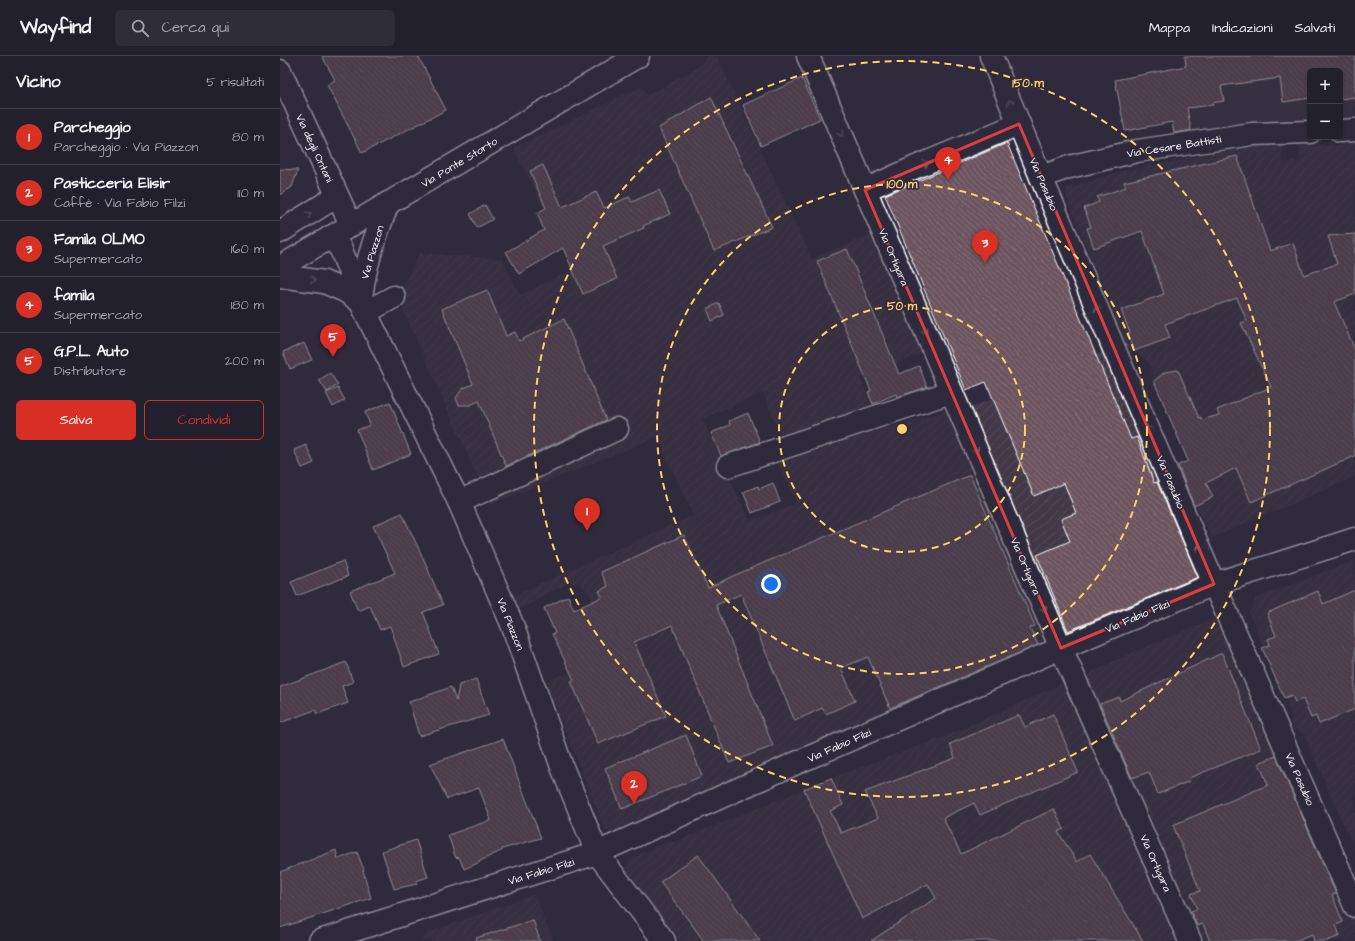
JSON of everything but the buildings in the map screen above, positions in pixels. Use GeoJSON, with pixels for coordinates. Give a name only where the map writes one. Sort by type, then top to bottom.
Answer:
{"type":"FeatureCollection","features":[{"type":"Feature","properties":{"kind":"street","name":"Via Ponte Storto"},"geometry":{"type":"LineString","coordinates":[[280,267],[638,56]]}},
{"type":"Feature","properties":{"kind":"street","name":"Via Pasubio"},"geometry":{"type":"LineString","coordinates":[[991,56],[1214,584],[1355,906]]}},
{"type":"Feature","properties":{"kind":"street","name":"Via Ortigara"},"geometry":{"type":"LineString","coordinates":[[812,60],[826,98],[951,392],[1061,648],[1190,941]]}},
{"type":"Feature","properties":{"kind":"street","name":"Via degli Ontani"},"geometry":{"type":"LineString","coordinates":[[280,71],[351,225]]}},
{"type":"Feature","properties":{"kind":"street"},"geometry":{"type":"LineString","coordinates":[[865,190],[1020,124]]}},
{"type":"Feature","properties":{"kind":"street"},"geometry":{"type":"LineString","coordinates":[[1343,131],[1355,130]]}},
{"type":"Feature","properties":{"kind":"street","name":"Via Cesare Battisti"},"geometry":{"type":"LineString","coordinates":[[1041,177],[1069,167],[1137,151],[1252,134],[1307,132]]}},
{"type":"Feature","properties":{"kind":"street"},"geometry":{"type":"LineString","coordinates":[[280,232],[338,196]]}},
{"type":"Feature","properties":{"kind":"street","name":"Via Piazzon"},"geometry":{"type":"LineString","coordinates":[[357,301],[375,237],[388,203]]}},
{"type":"Feature","properties":{"kind":"street","name":"Via Piazzon"},"geometry":{"type":"LineString","coordinates":[[330,237],[330,250],[334,274],[357,301],[458,502],[512,624],[562,767],[597,853],[664,941]]}},
{"type":"Feature","properties":{"kind":"street"},"geometry":{"type":"LineString","coordinates":[[280,276],[324,282],[357,301],[394,297]]}},
{"type":"Feature","properties":{"kind":"street"},"geometry":{"type":"LineString","coordinates":[[728,466],[951,392]]}},
{"type":"Feature","properties":{"kind":"street"},"geometry":{"type":"LineString","coordinates":[[458,502],[617,429]]}},
{"type":"Feature","properties":{"kind":"street","name":"Via Fabio Filzi"},"geometry":{"type":"LineString","coordinates":[[320,941],[597,853],[801,761],[1061,648],[1214,584],[1355,539]]}},
{"type":"Feature","properties":{"kind":"highlighted area"},"geometry":{"type":"Polygon","coordinates":[[[1019,124],[1214,584],[1061,648],[865,190],[1019,124]]]}},
{"type":"Feature","properties":{"kind":"shaded area"},"geometry":{"type":"Polygon","coordinates":[[[708,56],[717,56],[812,259],[877,232],[926,352],[860,378],[879,416],[784,444],[763,393],[702,419],[750,521],[796,503],[777,460],[945,411],[952,412],[1054,656],[620,835],[604,829],[546,682],[614,651],[588,591],[579,584],[569,582],[517,611],[510,597],[693,515],[657,437],[490,505],[397,296],[420,253],[503,259],[520,295],[572,270],[556,232],[513,148],[602,106],[628,92],[642,87],[648,95],[700,66],[708,56]]]}},
{"type":"Feature","properties":{"kind":"shaded area"},"geometry":{"type":"Polygon","coordinates":[[[1182,56],[1355,56],[1355,123],[1343,123],[1343,68],[1307,68],[1307,125],[1192,133],[1182,56]]]}},
{"type":"Feature","properties":{"kind":"shaded area"},"geometry":{"type":"Polygon","coordinates":[[[1355,142],[1355,477],[1212,538],[1196,505],[1188,461],[1154,381],[1149,363],[1134,351],[1129,353],[1065,194],[1067,188],[1122,171],[1249,146],[1282,146],[1282,162],[1300,162],[1299,146],[1339,145],[1355,142]]]}},
{"type":"Feature","properties":{"kind":"shaded area"},"geometry":{"type":"Polygon","coordinates":[[[1112,348],[1217,592],[1070,647],[967,409],[1112,348]]]}},
{"type":"Feature","properties":{"kind":"shaded area"},"geometry":{"type":"Polygon","coordinates":[[[1355,560],[1355,851],[1303,732],[1299,732],[1297,729],[1294,730],[1290,720],[1293,719],[1249,613],[1256,598],[1355,560]]]}},
{"type":"Feature","properties":{"kind":"shaded area"},"geometry":{"type":"Polygon","coordinates":[[[1217,617],[1355,912],[1355,941],[1194,941],[1136,808],[1088,681],[1091,673],[1122,657],[1217,617]]]}},
{"type":"Feature","properties":{"kind":"shaded area"},"geometry":{"type":"Polygon","coordinates":[[[1061,684],[1069,687],[1177,941],[679,941],[626,871],[629,859],[666,842],[674,842],[831,778],[946,736],[1061,684]]]}},
{"type":"Feature","properties":{"kind":"shaded area"},"geometry":{"type":"Polygon","coordinates":[[[534,894],[554,941],[421,941],[422,938],[429,932],[534,894]]]}},
{"type":"Feature","properties":{"kind":"place","name":"famila"},"geometry":{"type":"Point","coordinates":[948,180]}},
{"type":"Feature","properties":{"kind":"place","name":"Famila OLMO"},"geometry":{"type":"Point","coordinates":[985,263]}},
{"type":"Feature","properties":{"kind":"place","name":"G.P.L. Auto"},"geometry":{"type":"Point","coordinates":[333,357]}},
{"type":"Feature","properties":{"kind":"place","name":"Parcheggio"},"geometry":{"type":"Point","coordinates":[587,531]}},
{"type":"Feature","properties":{"kind":"place","name":"Pasticceria Elisir"},"geometry":{"type":"Point","coordinates":[634,804]}}]}
